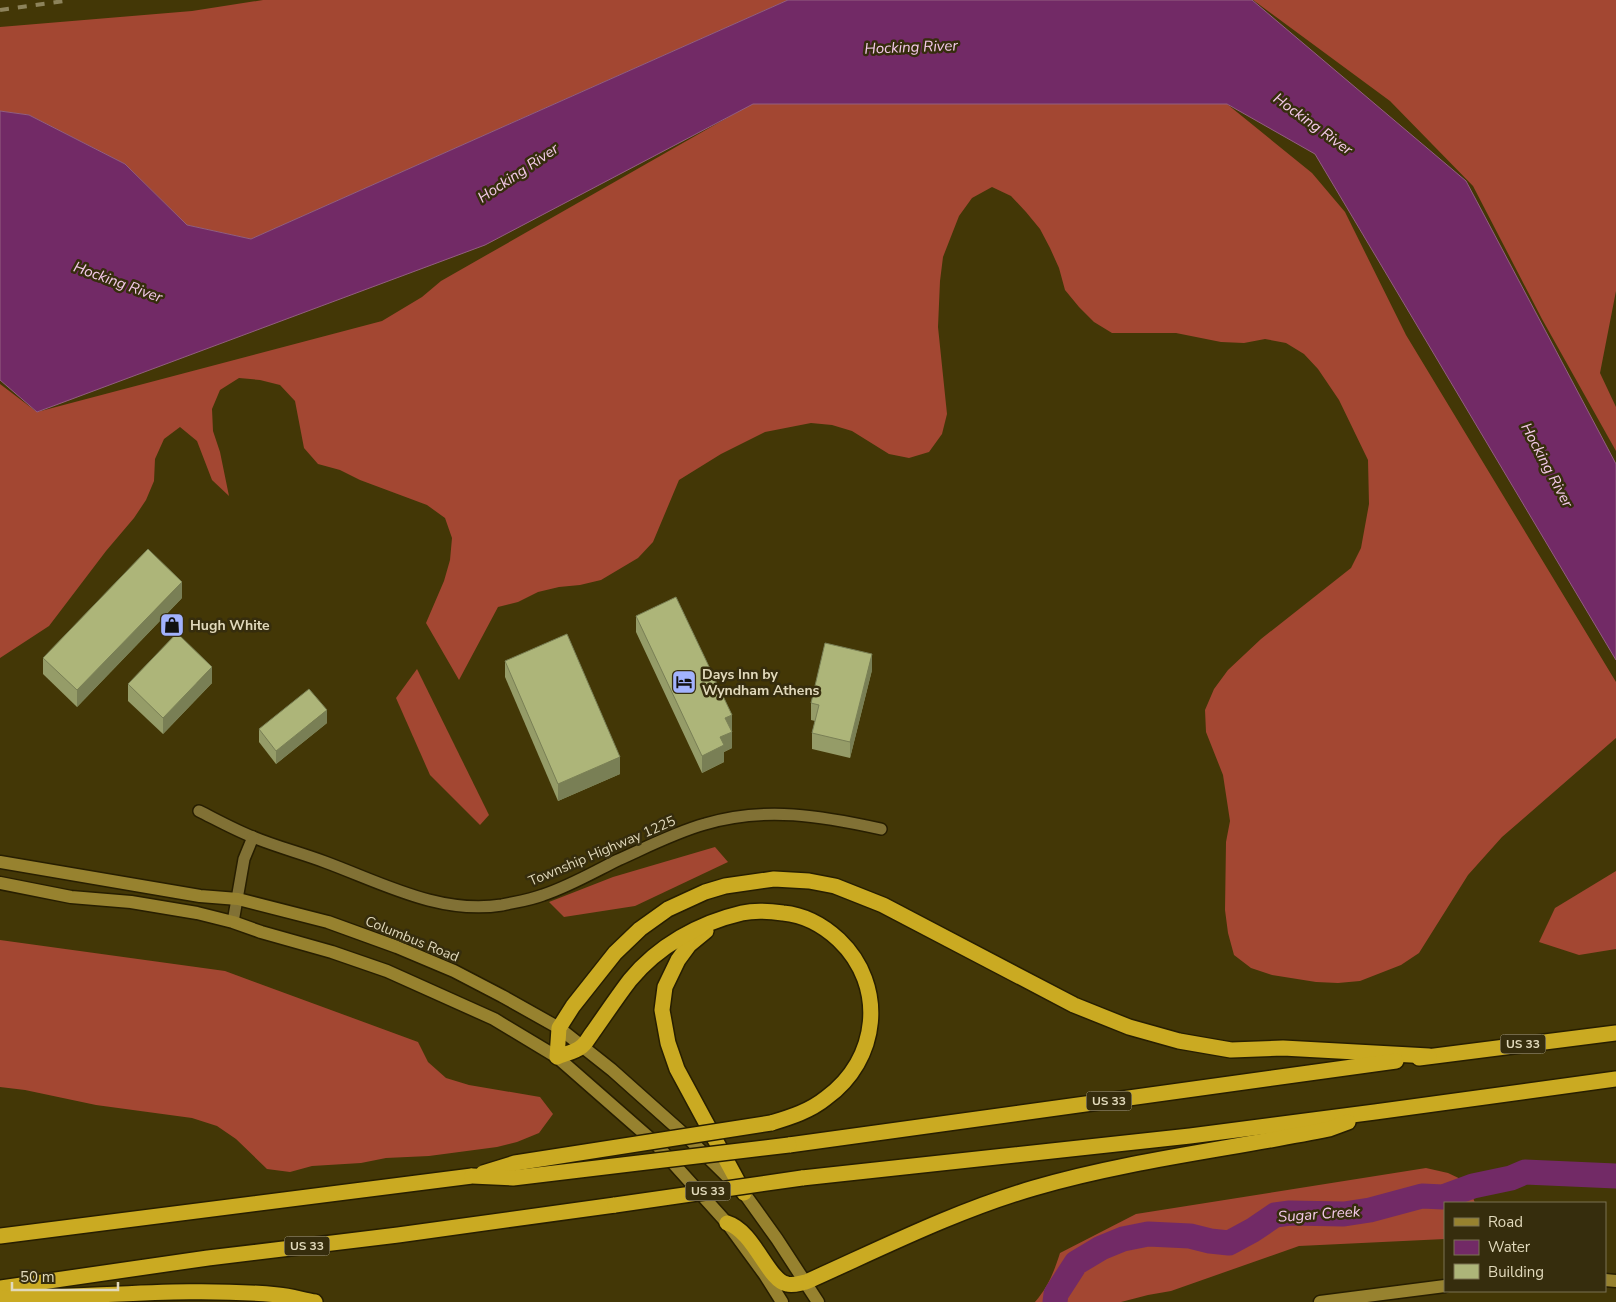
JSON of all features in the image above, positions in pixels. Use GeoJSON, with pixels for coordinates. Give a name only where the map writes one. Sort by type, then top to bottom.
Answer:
{"type":"FeatureCollection","features":[{"type":"Feature","properties":{"kind":"highway"},"geometry":{"type":"LineString","coordinates":[[472,1176],[515,1163],[771,1122],[788,1118],[812,1108],[827,1098],[848,1077],[864,1049],[872,1017],[868,988],[860,967],[853,956],[834,936],[815,922],[802,916],[771,911],[742,913],[723,918],[679,938],[656,955],[631,980],[582,1047],[557,1057],[559,1028],[573,1006],[615,954],[653,919],[684,900],[726,886],[774,879],[791,879],[835,886],[882,905],[1074,1006],[1129,1027],[1170,1039],[1231,1050],[1283,1048],[1429,1056]]}},
{"type":"Feature","properties":{"kind":"highway"},"geometry":{"type":"LineString","coordinates":[[723,918],[689,945],[678,960],[665,987],[662,1010],[668,1043],[678,1069],[744,1194]]}},
{"type":"Feature","properties":{"kind":"highway","name":"US 33"},"geometry":{"type":"LineString","coordinates":[[0,1236],[472,1176],[513,1178],[789,1145],[1429,1056],[1616,1032]]}},
{"type":"Feature","properties":{"kind":"highway","name":"US 33"},"geometry":{"type":"LineString","coordinates":[[0,1288],[199,1259],[398,1235],[802,1178],[1130,1143],[1616,1079]]}},
{"type":"Feature","properties":{"kind":"highway"},"geometry":{"type":"LineString","coordinates":[[727,1223],[736,1226],[754,1246],[779,1281],[789,1285],[806,1282],[958,1213],[1035,1188],[1111,1169],[1328,1129],[1375,1112]]}},
{"type":"Feature","properties":{"kind":"highway"},"geometry":{"type":"LineString","coordinates":[[0,1298],[227,1292],[279,1295],[315,1302]]}},
{"type":"Feature","properties":{"kind":"main road","name":"Columbus Road"},"geometry":{"type":"LineString","coordinates":[[0,862],[200,896],[238,899],[328,922],[397,947],[454,971],[502,996],[559,1028],[657,1109],[744,1194],[818,1302]]}},
{"type":"Feature","properties":{"kind":"main road"},"geometry":{"type":"LineString","coordinates":[[0,883],[71,897],[131,902],[197,913],[233,922],[332,952],[386,971],[494,1019],[557,1057],[654,1142],[727,1223],[782,1302]]}},
{"type":"Feature","properties":{"kind":"main road"},"geometry":{"type":"LineString","coordinates":[[1320,1302],[1444,1286]]}},
{"type":"Feature","properties":{"kind":"street","name":"Township Highway 1225"},"geometry":{"type":"LineString","coordinates":[[199,811],[253,837],[326,862],[391,888],[458,906],[501,905],[543,895],[654,844],[704,824],[721,820],[762,814],[799,814],[832,818],[881,829]]}},
{"type":"Feature","properties":{"kind":"street"},"geometry":{"type":"LineString","coordinates":[[233,922],[244,859],[253,837]]}},
{"type":"Feature","properties":{"kind":"shaded area"},"geometry":{"type":"Polygon","coordinates":[[[263,0],[788,0],[251,239],[187,225],[125,164],[29,115],[0,111],[0,27],[192,11],[263,0]]]}},
{"type":"Feature","properties":{"kind":"shaded area"},"geometry":{"type":"Polygon","coordinates":[[[1253,0],[1616,0],[1616,291],[1600,373],[1616,407],[1616,451],[1542,319],[1473,186],[1390,101],[1253,0]]]}},
{"type":"Feature","properties":{"kind":"shaded area"},"geometry":{"type":"Polygon","coordinates":[[[753,103],[1227,104],[1312,173],[1345,212],[1406,335],[1616,682],[1616,738],[1502,837],[1468,875],[1419,953],[1401,965],[1360,981],[1316,982],[1272,975],[1251,968],[1234,955],[1228,933],[1225,910],[1226,842],[1230,821],[1223,775],[1206,732],[1205,710],[1214,689],[1228,670],[1261,639],[1351,568],[1361,548],[1369,504],[1368,460],[1339,400],[1318,369],[1304,354],[1286,343],[1265,339],[1244,343],[1221,342],[1176,333],[1112,333],[1094,322],[1065,290],[1059,268],[1040,229],[1011,196],[992,187],[972,198],[959,216],[943,257],[938,327],[947,414],[942,434],[929,452],[909,458],[889,454],[852,431],[832,425],[811,423],[765,432],[721,454],[679,480],[653,542],[638,558],[601,580],[538,592],[518,602],[498,607],[459,680],[426,623],[444,581],[450,560],[452,538],[445,518],[427,505],[360,480],[340,470],[318,464],[304,448],[295,401],[280,385],[260,380],[239,378],[220,390],[212,409],[213,431],[220,452],[229,496],[212,480],[197,441],[180,427],[164,439],[155,459],[154,481],[146,500],[134,518],[106,551],[49,626],[0,658],[0,384],[37,412],[382,321],[422,297],[441,281],[753,103]]]}},
{"type":"Feature","properties":{"kind":"shaded area"},"geometry":{"type":"Polygon","coordinates":[[[417,669],[489,815],[480,825],[430,775],[396,698],[417,669]]]}},
{"type":"Feature","properties":{"kind":"shaded area"},"geometry":{"type":"Polygon","coordinates":[[[715,847],[728,862],[635,906],[564,917],[549,902],[613,877],[715,847]]]}},
{"type":"Feature","properties":{"kind":"shaded area"},"geometry":{"type":"Polygon","coordinates":[[[1616,871],[1616,949],[1579,955],[1539,942],[1555,908],[1616,871]]]}},
{"type":"Feature","properties":{"kind":"shaded area"},"geometry":{"type":"Polygon","coordinates":[[[0,940],[225,971],[418,1042],[428,1062],[446,1078],[469,1085],[540,1097],[553,1114],[539,1133],[517,1142],[497,1147],[429,1156],[386,1158],[361,1163],[312,1166],[290,1172],[267,1169],[236,1139],[217,1126],[192,1118],[96,1105],[25,1090],[0,1087],[0,940]]]}},
{"type":"Feature","properties":{"kind":"shaded area"},"geometry":{"type":"Polygon","coordinates":[[[1426,1168],[1448,1173],[1467,1182],[1475,1202],[1444,1202],[1444,1239],[1299,1246],[1171,1291],[1121,1302],[1035,1302],[1044,1291],[1060,1253],[1136,1214],[1426,1168]]]}},
{"type":"Feature","properties":{"kind":"water","name":"Hocking River"},"geometry":{"type":"Polygon","coordinates":[[[788,0],[1252,0],[1466,181],[1616,464],[1616,660],[1315,154],[1227,104],[753,104],[485,245],[37,412],[0,380],[0,111],[29,115],[125,164],[187,225],[251,239],[788,0]]]}},
{"type":"Feature","properties":{"kind":"building"},"geometry":{"type":"Polygon","coordinates":[[[148,549],[182,582],[77,690],[43,658],[148,549]]]}},
{"type":"Feature","properties":{"kind":"building","name":"Days Inn by Wyndham Athens"},"geometry":{"type":"Polygon","coordinates":[[[676,597],[732,715],[725,718],[732,732],[720,737],[724,745],[702,756],[636,616],[676,597]]]}},
{"type":"Feature","properties":{"kind":"building"},"geometry":{"type":"Polygon","coordinates":[[[177,633],[212,667],[163,718],[128,684],[177,633]]]}},
{"type":"Feature","properties":{"kind":"building"},"geometry":{"type":"Polygon","coordinates":[[[567,634],[620,757],[558,784],[505,661],[567,634]]]}},
{"type":"Feature","properties":{"kind":"building"},"geometry":{"type":"Polygon","coordinates":[[[825,643],[872,654],[850,742],[812,733],[819,705],[811,703],[825,643]]]}},
{"type":"Feature","properties":{"kind":"building"},"geometry":{"type":"Polygon","coordinates":[[[309,689],[327,710],[276,751],[259,729],[309,689]]]}},
{"type":"Feature","properties":{"kind":"waterway","name":"Sugar Creek"},"geometry":{"type":"LineString","coordinates":[[1055,1302],[1056,1294],[1076,1263],[1101,1248],[1123,1239],[1148,1234],[1190,1236],[1229,1243],[1275,1215],[1290,1213],[1344,1214],[1370,1210],[1422,1196],[1443,1197],[1473,1186],[1511,1178],[1525,1172],[1616,1176]]}},
{"type":"Feature","properties":{"kind":"railway"},"geometry":{"type":"LineString","coordinates":[[0,10],[71,0]]}},
{"type":"Feature","properties":{"kind":"place","name":"Hugh White"},"geometry":{"type":"Point","coordinates":[172,625]}},
{"type":"Feature","properties":{"kind":"place","name":"Days Inn by Wyndham Athens"},"geometry":{"type":"Point","coordinates":[684,682]}}]}
